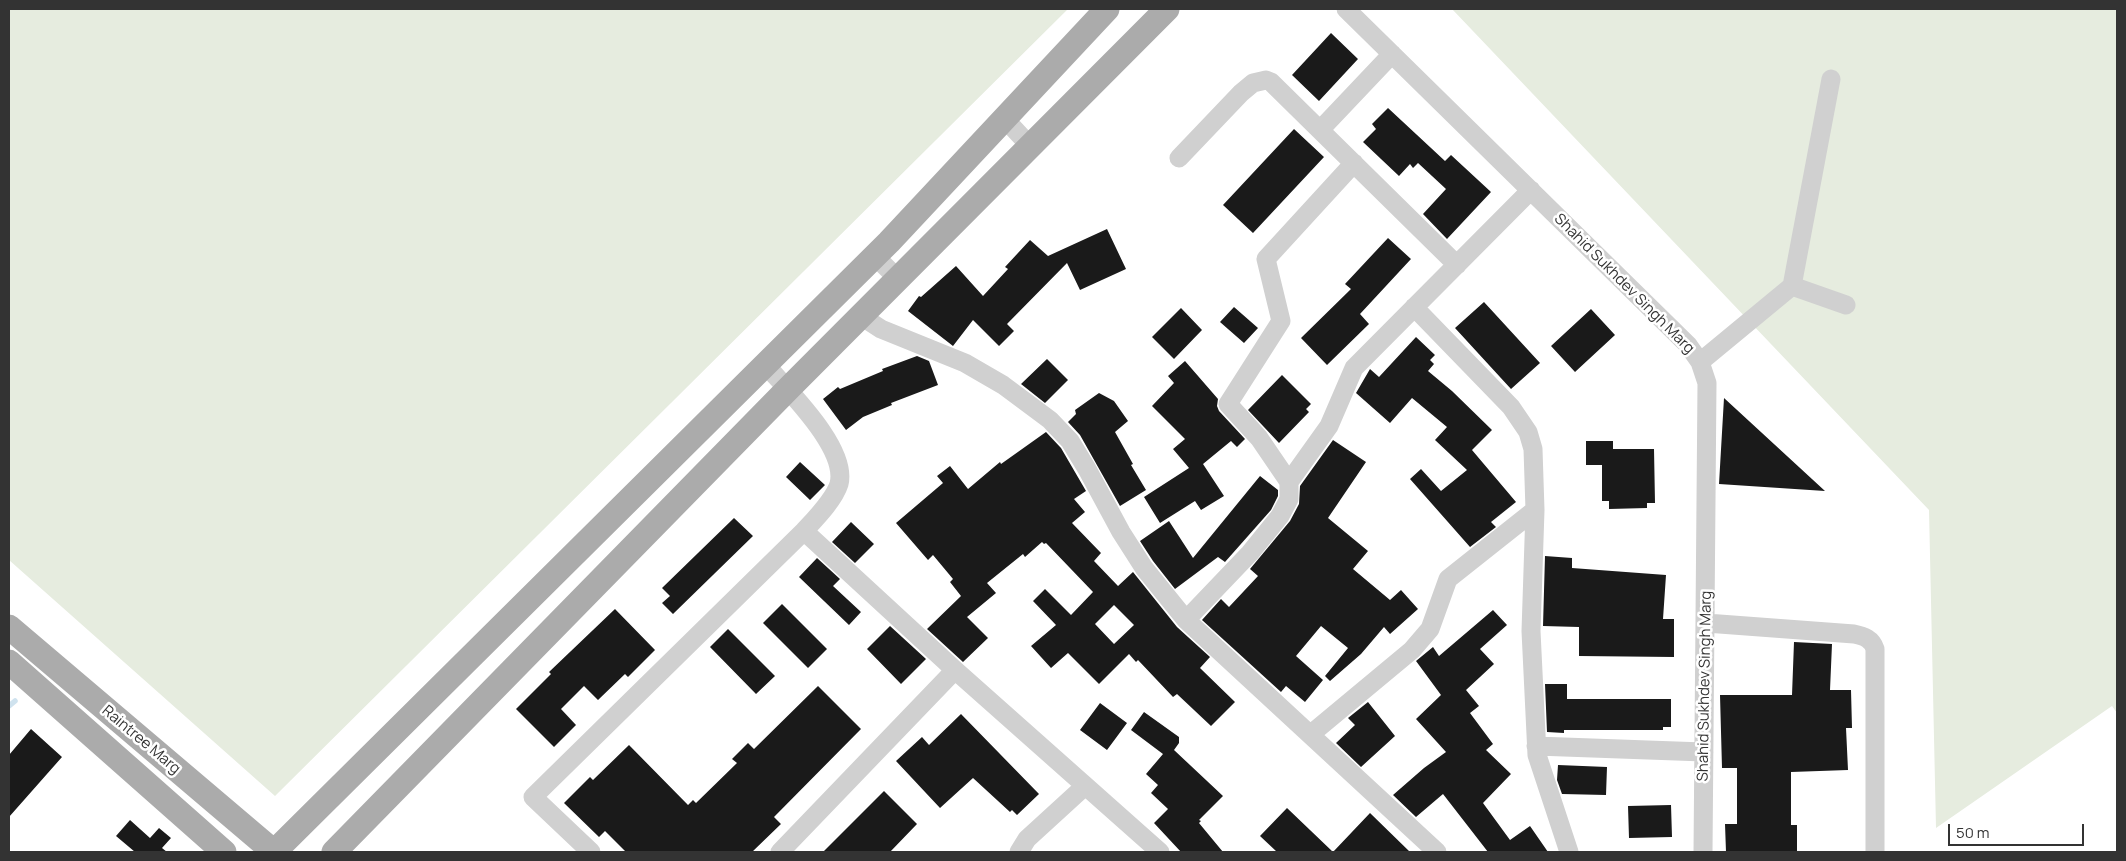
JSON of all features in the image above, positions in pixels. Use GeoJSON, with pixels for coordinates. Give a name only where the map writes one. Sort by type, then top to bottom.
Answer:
{"type":"FeatureCollection","features":[{"type":"Feature","properties":{"kind":"main road"},"geometry":{"type":"LineString","coordinates":[[274,852],[882,249],[1107,9]]}},
{"type":"Feature","properties":{"kind":"main road"},"geometry":{"type":"LineString","coordinates":[[334,852],[787,390],[1167,9]]}},
{"type":"Feature","properties":{"kind":"main road","name":"Raintree Marg"},"geometry":{"type":"LineString","coordinates":[[9,627],[274,852]]}},
{"type":"Feature","properties":{"kind":"main road","name":"Raintree Marg"},"geometry":{"type":"LineString","coordinates":[[9,662],[224,852]]}},
{"type":"Feature","properties":{"kind":"street","name":"Shahid Sukhdev Singh Marg"},"geometry":{"type":"LineString","coordinates":[[1346,9],[1688,345],[1700,362],[1707,383],[1703,852]]}},
{"type":"Feature","properties":{"kind":"street"},"geometry":{"type":"LineString","coordinates":[[1320,130],[1392,54]]}},
{"type":"Feature","properties":{"kind":"street"},"geometry":{"type":"LineString","coordinates":[[1700,362],[1792,286],[1831,79]]}},
{"type":"Feature","properties":{"kind":"street"},"geometry":{"type":"LineString","coordinates":[[1179,158],[1241,92],[1253,83],[1266,80],[1271,82],[1457,265]]}},
{"type":"Feature","properties":{"kind":"street"},"geometry":{"type":"LineString","coordinates":[[1004,118],[1031,147]]}},
{"type":"Feature","properties":{"kind":"street"},"geometry":{"type":"LineString","coordinates":[[1186,620],[1224,582],[1280,516],[1288,499],[1288,482],[1259,438],[1228,404],[1281,321],[1266,259],[1354,163]]}},
{"type":"Feature","properties":{"kind":"street"},"geometry":{"type":"LineString","coordinates":[[1288,482],[1329,426],[1354,368],[1531,190]]}},
{"type":"Feature","properties":{"kind":"street"},"geometry":{"type":"LineString","coordinates":[[882,249],[898,280]]}},
{"type":"Feature","properties":{"kind":"street"},"geometry":{"type":"LineString","coordinates":[[1792,286],[1846,305]]}},
{"type":"Feature","properties":{"kind":"street"},"geometry":{"type":"LineString","coordinates":[[1414,307],[1521,420],[1534,449],[1535,510],[1531,631],[1536,746],[1537,755],[1569,852]]}},
{"type":"Feature","properties":{"kind":"street"},"geometry":{"type":"LineString","coordinates":[[861,316],[881,329],[965,363],[1003,385],[1050,420],[1070,441],[1121,532],[1144,568],[1186,620],[1437,852]]}},
{"type":"Feature","properties":{"kind":"street"},"geometry":{"type":"LineString","coordinates":[[591,852],[533,797],[804,531],[828,503],[838,484],[839,463],[826,436],[766,365]]}},
{"type":"Feature","properties":{"kind":"street"},"geometry":{"type":"LineString","coordinates":[[1310,734],[1412,650],[1430,628],[1448,580],[1535,510]]}},
{"type":"Feature","properties":{"kind":"street"},"geometry":{"type":"LineString","coordinates":[[804,531],[954,670],[1160,852]]}},
{"type":"Feature","properties":{"kind":"street"},"geometry":{"type":"LineString","coordinates":[[1706,623],[1854,634],[1872,642],[1875,650],[1875,852]]}},
{"type":"Feature","properties":{"kind":"street"},"geometry":{"type":"LineString","coordinates":[[780,852],[954,670]]}},
{"type":"Feature","properties":{"kind":"street"},"geometry":{"type":"LineString","coordinates":[[1536,746],[1704,752]]}},
{"type":"Feature","properties":{"kind":"street"},"geometry":{"type":"LineString","coordinates":[[1019,852],[1028,839],[1085,786]]}},
{"type":"Feature","properties":{"kind":"shaded area"},"geometry":{"type":"Polygon","coordinates":[[[9,9],[1068,9],[275,796],[9,560],[9,9]]]}},
{"type":"Feature","properties":{"kind":"shaded area"},"geometry":{"type":"Polygon","coordinates":[[[1452,9],[2117,9],[2117,713],[2112,706],[1936,828],[1929,510],[1452,9]]]}},
{"type":"Feature","properties":{"kind":"building"},"geometry":{"type":"Polygon","coordinates":[[[1331,33],[1358,59],[1319,101],[1292,75],[1331,33]]]}},
{"type":"Feature","properties":{"kind":"building"},"geometry":{"type":"Polygon","coordinates":[[[1388,108],[1445,161],[1451,155],[1491,192],[1447,239],[1423,214],[1446,189],[1418,163],[1413,168],[1410,164],[1399,176],[1363,142],[1376,129],[1372,124],[1388,108]]]}},
{"type":"Feature","properties":{"kind":"building"},"geometry":{"type":"Polygon","coordinates":[[[1294,129],[1324,157],[1253,233],[1223,205],[1294,129]]]}},
{"type":"Feature","properties":{"kind":"building"},"geometry":{"type":"Polygon","coordinates":[[[1107,229],[1126,269],[1080,290],[1067,263],[1007,324],[1014,331],[999,346],[973,320],[953,346],[908,311],[919,296],[921,297],[956,266],[983,296],[1008,269],[1005,267],[1030,240],[1048,256],[1107,229]]]}},
{"type":"Feature","properties":{"kind":"building"},"geometry":{"type":"Polygon","coordinates":[[[1388,238],[1411,259],[1360,314],[1369,324],[1327,365],[1301,338],[1351,289],[1345,284],[1388,238]]]}},
{"type":"Feature","properties":{"kind":"building"},"geometry":{"type":"Polygon","coordinates":[[[1484,302],[1540,363],[1511,389],[1455,328],[1484,302]]]}},
{"type":"Feature","properties":{"kind":"building"},"geometry":{"type":"Polygon","coordinates":[[[1234,307],[1258,328],[1244,343],[1220,322],[1234,307]]]}},
{"type":"Feature","properties":{"kind":"building"},"geometry":{"type":"Polygon","coordinates":[[[1181,308],[1202,330],[1174,359],[1152,337],[1181,308]]]}},
{"type":"Feature","properties":{"kind":"building"},"geometry":{"type":"Polygon","coordinates":[[[1591,309],[1615,335],[1575,372],[1551,346],[1591,309]]]}},
{"type":"Feature","properties":{"kind":"building"},"geometry":{"type":"Polygon","coordinates":[[[1416,337],[1435,355],[1430,360],[1434,364],[1428,371],[1452,391],[1492,430],[1472,450],[1516,502],[1491,522],[1496,527],[1470,547],[1410,479],[1421,469],[1441,491],[1467,470],[1435,440],[1447,427],[1412,398],[1390,423],[1356,393],[1370,369],[1379,377],[1416,337]]]}},
{"type":"Feature","properties":{"kind":"building"},"geometry":{"type":"Polygon","coordinates":[[[917,356],[929,361],[938,385],[891,403],[892,405],[863,417],[846,430],[823,399],[838,387],[840,389],[883,371],[882,369],[917,356]]]}},
{"type":"Feature","properties":{"kind":"building"},"geometry":{"type":"Polygon","coordinates":[[[1047,359],[1068,380],[1045,403],[1021,384],[1047,359]]]}},
{"type":"Feature","properties":{"kind":"building"},"geometry":{"type":"Polygon","coordinates":[[[1185,361],[1218,399],[1217,406],[1219,411],[1245,439],[1237,447],[1231,441],[1203,464],[1224,496],[1201,510],[1195,501],[1160,523],[1144,497],[1189,468],[1173,449],[1185,439],[1152,406],[1174,383],[1168,376],[1185,361]]]}},
{"type":"Feature","properties":{"kind":"building"},"geometry":{"type":"Polygon","coordinates":[[[1282,375],[1311,404],[1306,409],[1309,412],[1279,443],[1248,410],[1282,375]]]}},
{"type":"Feature","properties":{"kind":"building"},"geometry":{"type":"Polygon","coordinates":[[[1099,393],[1114,401],[1128,421],[1115,432],[1146,490],[1120,506],[1080,435],[1068,422],[1076,414],[1075,410],[1099,393]]]}},
{"type":"Feature","properties":{"kind":"building"},"geometry":{"type":"Polygon","coordinates":[[[1724,398],[1825,491],[1719,484],[1724,398]]]}},
{"type":"Feature","properties":{"kind":"building"},"geometry":{"type":"Polygon","coordinates":[[[1046,432],[1061,448],[1086,491],[1074,499],[1085,512],[1072,523],[1101,553],[1094,561],[1118,586],[1133,572],[1177,627],[1210,657],[1200,668],[1235,702],[1211,726],[1177,694],[1173,697],[1138,660],[1136,662],[1129,654],[1099,684],[1068,653],[1051,668],[1031,646],[1056,625],[1033,601],[1045,589],[1071,615],[1093,592],[1046,543],[1042,542],[1025,557],[1023,554],[987,583],[996,593],[967,617],[988,638],[963,662],[927,629],[961,596],[950,582],[953,579],[933,555],[928,560],[896,523],[943,483],[937,476],[950,466],[968,489],[1000,462],[1001,464],[1046,432]],[[1114,605],[1095,624],[1114,644],[1134,625],[1114,605]]]}},
{"type":"Feature","properties":{"kind":"building"},"geometry":{"type":"Polygon","coordinates":[[[1333,440],[1366,462],[1328,518],[1368,551],[1353,569],[1390,600],[1401,590],[1418,609],[1390,634],[1384,627],[1361,654],[1330,681],[1325,676],[1348,648],[1321,626],[1296,656],[1323,680],[1305,702],[1286,686],[1281,692],[1202,620],[1221,599],[1229,607],[1258,576],[1250,569],[1290,521],[1299,504],[1300,486],[1333,440]]]}},
{"type":"Feature","properties":{"kind":"building"},"geometry":{"type":"Polygon","coordinates":[[[1586,441],[1613,441],[1613,449],[1654,449],[1655,503],[1647,503],[1647,508],[1609,509],[1609,501],[1602,501],[1602,465],[1586,465],[1586,441]]]}},
{"type":"Feature","properties":{"kind":"building"},"geometry":{"type":"Polygon","coordinates":[[[800,462],[825,485],[810,500],[786,477],[800,462]]]}},
{"type":"Feature","properties":{"kind":"building"},"geometry":{"type":"Polygon","coordinates":[[[1260,476],[1278,490],[1278,496],[1271,510],[1225,562],[1218,557],[1175,589],[1140,541],[1169,521],[1193,558],[1260,476]]]}},
{"type":"Feature","properties":{"kind":"building"},"geometry":{"type":"Polygon","coordinates":[[[734,518],[753,536],[673,614],[662,603],[670,596],[662,588],[734,518]]]}},
{"type":"Feature","properties":{"kind":"building"},"geometry":{"type":"Polygon","coordinates":[[[851,522],[874,544],[855,563],[832,542],[851,522]]]}},
{"type":"Feature","properties":{"kind":"building"},"geometry":{"type":"Polygon","coordinates":[[[1545,556],[1572,558],[1572,568],[1666,575],[1663,619],[1674,619],[1674,657],[1579,656],[1579,627],[1543,626],[1545,556]]]}},
{"type":"Feature","properties":{"kind":"building"},"geometry":{"type":"Polygon","coordinates":[[[817,558],[840,579],[833,586],[861,612],[849,625],[799,577],[817,558]]]}},
{"type":"Feature","properties":{"kind":"building"},"geometry":{"type":"Polygon","coordinates":[[[782,604],[827,649],[808,668],[763,623],[782,604]]]}},
{"type":"Feature","properties":{"kind":"building"},"geometry":{"type":"Polygon","coordinates":[[[615,609],[655,650],[628,677],[625,674],[598,700],[584,686],[561,709],[576,725],[554,747],[516,709],[551,674],[549,672],[615,609]]]}},
{"type":"Feature","properties":{"kind":"building"},"geometry":{"type":"Polygon","coordinates":[[[1493,610],[1507,625],[1480,649],[1494,664],[1466,690],[1479,706],[1470,713],[1493,744],[1486,750],[1511,774],[1483,803],[1510,840],[1530,826],[1548,852],[1488,852],[1443,794],[1416,817],[1393,795],[1446,752],[1416,719],[1441,695],[1416,661],[1433,647],[1439,656],[1493,610]]]}},
{"type":"Feature","properties":{"kind":"building"},"geometry":{"type":"Polygon","coordinates":[[[890,626],[926,659],[901,684],[867,649],[890,626]]]}},
{"type":"Feature","properties":{"kind":"building"},"geometry":{"type":"Polygon","coordinates":[[[728,629],[775,676],[756,694],[710,647],[728,629]]]}},
{"type":"Feature","properties":{"kind":"building"},"geometry":{"type":"Polygon","coordinates":[[[1794,642],[1832,644],[1830,690],[1851,690],[1852,728],[1846,728],[1848,770],[1791,772],[1791,825],[1797,825],[1797,852],[1726,852],[1725,824],[1737,824],[1737,768],[1722,768],[1720,695],[1792,695],[1794,642]]]}},
{"type":"Feature","properties":{"kind":"building"},"geometry":{"type":"Polygon","coordinates":[[[1545,684],[1567,684],[1567,699],[1671,699],[1671,727],[1663,727],[1663,730],[1564,730],[1564,733],[1547,732],[1545,684]]]}},
{"type":"Feature","properties":{"kind":"building"},"geometry":{"type":"Polygon","coordinates":[[[818,686],[861,729],[774,817],[781,824],[752,852],[626,852],[605,831],[599,837],[564,803],[590,777],[593,780],[629,745],[688,805],[693,800],[696,803],[737,763],[732,759],[748,743],[754,749],[818,686]]]}},
{"type":"Feature","properties":{"kind":"building"},"geometry":{"type":"Polygon","coordinates":[[[1368,702],[1395,736],[1361,767],[1336,743],[1355,725],[1348,718],[1368,702]]]}},
{"type":"Feature","properties":{"kind":"building"},"geometry":{"type":"Polygon","coordinates":[[[1100,703],[1127,723],[1107,750],[1080,730],[1100,703]]]}},
{"type":"Feature","properties":{"kind":"building"},"geometry":{"type":"Polygon","coordinates":[[[1144,712],[1179,737],[1179,743],[1174,750],[1223,796],[1199,820],[1201,821],[1199,823],[1223,852],[1181,852],[1154,823],[1168,809],[1151,793],[1158,785],[1146,774],[1163,754],[1131,730],[1144,712]]]}},
{"type":"Feature","properties":{"kind":"building"},"geometry":{"type":"Polygon","coordinates":[[[961,714],[1039,794],[1017,815],[1012,810],[1010,812],[973,778],[940,808],[896,761],[922,737],[929,745],[961,714]]]}},
{"type":"Feature","properties":{"kind":"building"},"geometry":{"type":"Polygon","coordinates":[[[31,729],[62,757],[9,817],[9,755],[31,729]]]}},
{"type":"Feature","properties":{"kind":"building"},"geometry":{"type":"Polygon","coordinates":[[[1558,765],[1607,767],[1606,795],[1562,794],[1557,780],[1558,765]]]}},
{"type":"Feature","properties":{"kind":"building"},"geometry":{"type":"Polygon","coordinates":[[[884,791],[917,824],[890,852],[823,852],[884,791]]]}},
{"type":"Feature","properties":{"kind":"building"},"geometry":{"type":"Polygon","coordinates":[[[1671,805],[1672,837],[1629,838],[1628,806],[1671,805]]]}},
{"type":"Feature","properties":{"kind":"building"},"geometry":{"type":"Polygon","coordinates":[[[1287,808],[1333,852],[1277,852],[1260,836],[1287,808]]]}},
{"type":"Feature","properties":{"kind":"building"},"geometry":{"type":"Polygon","coordinates":[[[1370,813],[1410,852],[1333,852],[1370,813]]]}},
{"type":"Feature","properties":{"kind":"building"},"geometry":{"type":"Polygon","coordinates":[[[130,820],[150,838],[159,828],[171,838],[162,848],[167,852],[135,852],[116,836],[130,820]]]}},
{"type":"Feature","properties":{"kind":"waterway"},"geometry":{"type":"LineString","coordinates":[[9,706],[15,701]]}}]}
